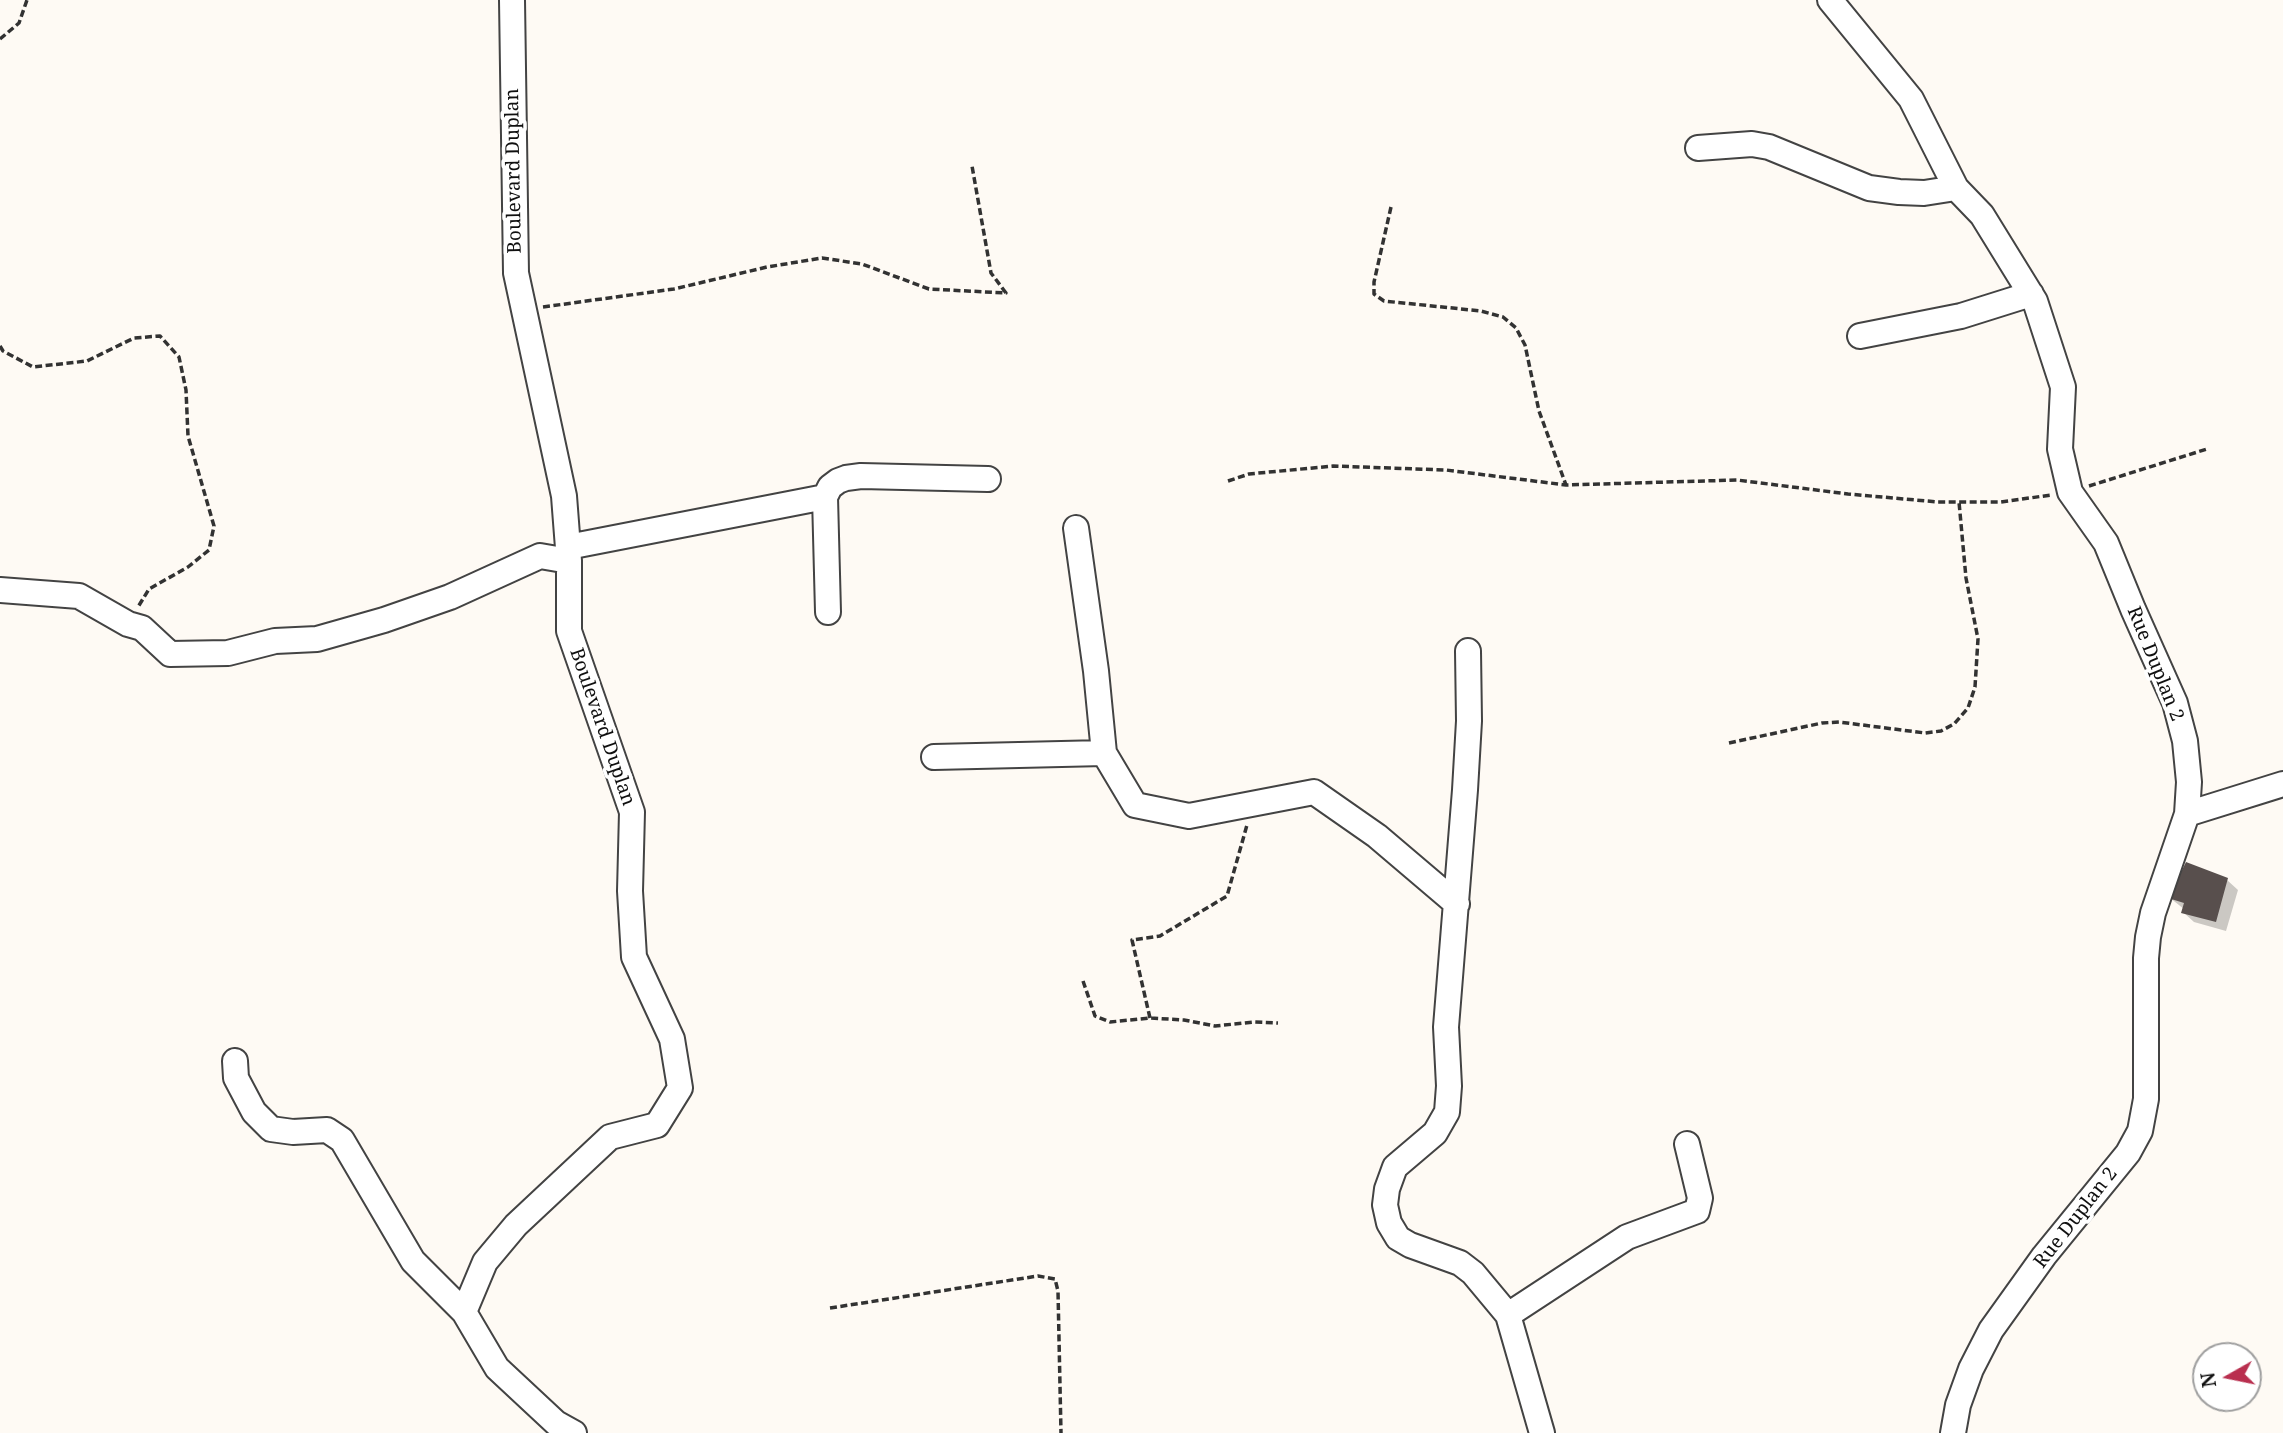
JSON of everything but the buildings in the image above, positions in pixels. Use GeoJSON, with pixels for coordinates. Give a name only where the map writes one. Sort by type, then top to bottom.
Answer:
{"type":"FeatureCollection","features":[{"type":"Feature","properties":{"kind":"street","name":"Boulevard Duplan"},"geometry":{"type":"LineString","coordinates":[[464,1312],[485,1262],[516,1225],[610,1137],[657,1125],[680,1088],[672,1039],[634,957],[630,891],[632,812],[569,631],[569,554],[564,496],[516,272],[512,0]]}},
{"type":"Feature","properties":{"kind":"street","name":"Rue Duplan 2"},"geometry":{"type":"LineString","coordinates":[[1830,0],[1911,99],[1956,188],[1982,215],[2035,301],[2063,387],[2060,449],[2070,492],[2106,543],[2175,703],[2185,741],[2189,782],[2187,814],[2153,913],[2148,937],[2146,1099],[2140,1131],[2128,1153],[2044,1256],[1992,1330],[1971,1369],[1958,1405],[1953,1433]]}},
{"type":"Feature","properties":{"kind":"street"},"geometry":{"type":"LineString","coordinates":[[1698,148],[1752,144],[1769,147],[1869,188],[1924,193],[1956,188]]}},
{"type":"Feature","properties":{"kind":"street"},"geometry":{"type":"LineString","coordinates":[[1860,336],[1961,316],[2031,294]]}},
{"type":"Feature","properties":{"kind":"street"},"geometry":{"type":"LineString","coordinates":[[828,612],[825,497],[830,487],[838,481],[861,476],[988,479]]}},
{"type":"Feature","properties":{"kind":"street"},"geometry":{"type":"LineString","coordinates":[[0,590],[79,596],[128,624],[142,628],[170,654],[228,653],[275,641],[317,639],[384,620],[450,597],[540,556],[569,554],[825,497]]}},
{"type":"Feature","properties":{"kind":"street"},"geometry":{"type":"LineString","coordinates":[[1076,528],[1096,671],[1104,753],[1135,805],[1189,816],[1314,792],[1377,836],[1457,904]]}},
{"type":"Feature","properties":{"kind":"street"},"geometry":{"type":"LineString","coordinates":[[1468,651],[1469,721],[1446,1027],[1449,1086],[1447,1111],[1435,1133],[1395,1167],[1387,1189],[1385,1205],[1398,1238],[1460,1263],[1474,1273],[1508,1315],[1542,1433]]}},
{"type":"Feature","properties":{"kind":"street"},"geometry":{"type":"LineString","coordinates":[[934,757],[1104,753]]}},
{"type":"Feature","properties":{"kind":"street"},"geometry":{"type":"LineString","coordinates":[[2187,814],[2283,784]]}},
{"type":"Feature","properties":{"kind":"street"},"geometry":{"type":"LineString","coordinates":[[235,1061],[236,1078],[254,1112],[271,1129],[292,1132],[327,1130],[342,1140],[414,1261],[464,1312],[497,1368],[556,1423],[574,1433]]}},
{"type":"Feature","properties":{"kind":"street"},"geometry":{"type":"LineString","coordinates":[[1508,1315],[1627,1237],[1697,1211],[1700,1198],[1687,1144]]}},
{"type":"Feature","properties":{"kind":"path"},"geometry":{"type":"LineString","coordinates":[[0,39],[19,23],[27,0]]}},
{"type":"Feature","properties":{"kind":"path"},"geometry":{"type":"LineString","coordinates":[[523,309],[674,289],[767,267],[822,258],[862,264],[929,289],[1006,293],[992,273],[972,166]]}},
{"type":"Feature","properties":{"kind":"path"},"geometry":{"type":"LineString","coordinates":[[1391,207],[1374,282],[1374,294],[1384,301],[1481,310],[1503,317],[1516,328],[1524,345],[1539,411],[1566,485]]}},
{"type":"Feature","properties":{"kind":"path"},"geometry":{"type":"LineString","coordinates":[[0,346],[3,351],[33,367],[87,361],[134,338],[160,336],[179,358],[186,390],[188,436],[214,526],[209,550],[188,567],[149,589],[128,624]]}},
{"type":"Feature","properties":{"kind":"path"},"geometry":{"type":"LineString","coordinates":[[1228,481],[1249,474],[1333,466],[1446,470],[1566,485],[1737,480],[1848,494],[1959,502],[2001,502],[2070,492],[2207,449]]}},
{"type":"Feature","properties":{"kind":"path"},"geometry":{"type":"LineString","coordinates":[[1729,743],[1822,723],[1839,722],[1925,733],[1941,731],[1954,724],[1968,708],[1975,687],[1978,639],[1966,578],[1959,502]]}},
{"type":"Feature","properties":{"kind":"path"},"geometry":{"type":"LineString","coordinates":[[1150,1018],[1132,940],[1160,936],[1227,896],[1253,803]]}},
{"type":"Feature","properties":{"kind":"path"},"geometry":{"type":"LineString","coordinates":[[1083,981],[1095,1016],[1110,1023],[1150,1018],[1185,1020],[1215,1026],[1254,1022],[1278,1023]]}},
{"type":"Feature","properties":{"kind":"path"},"geometry":{"type":"LineString","coordinates":[[830,1308],[1038,1276],[1055,1279],[1058,1291],[1060,1433]]}}]}
